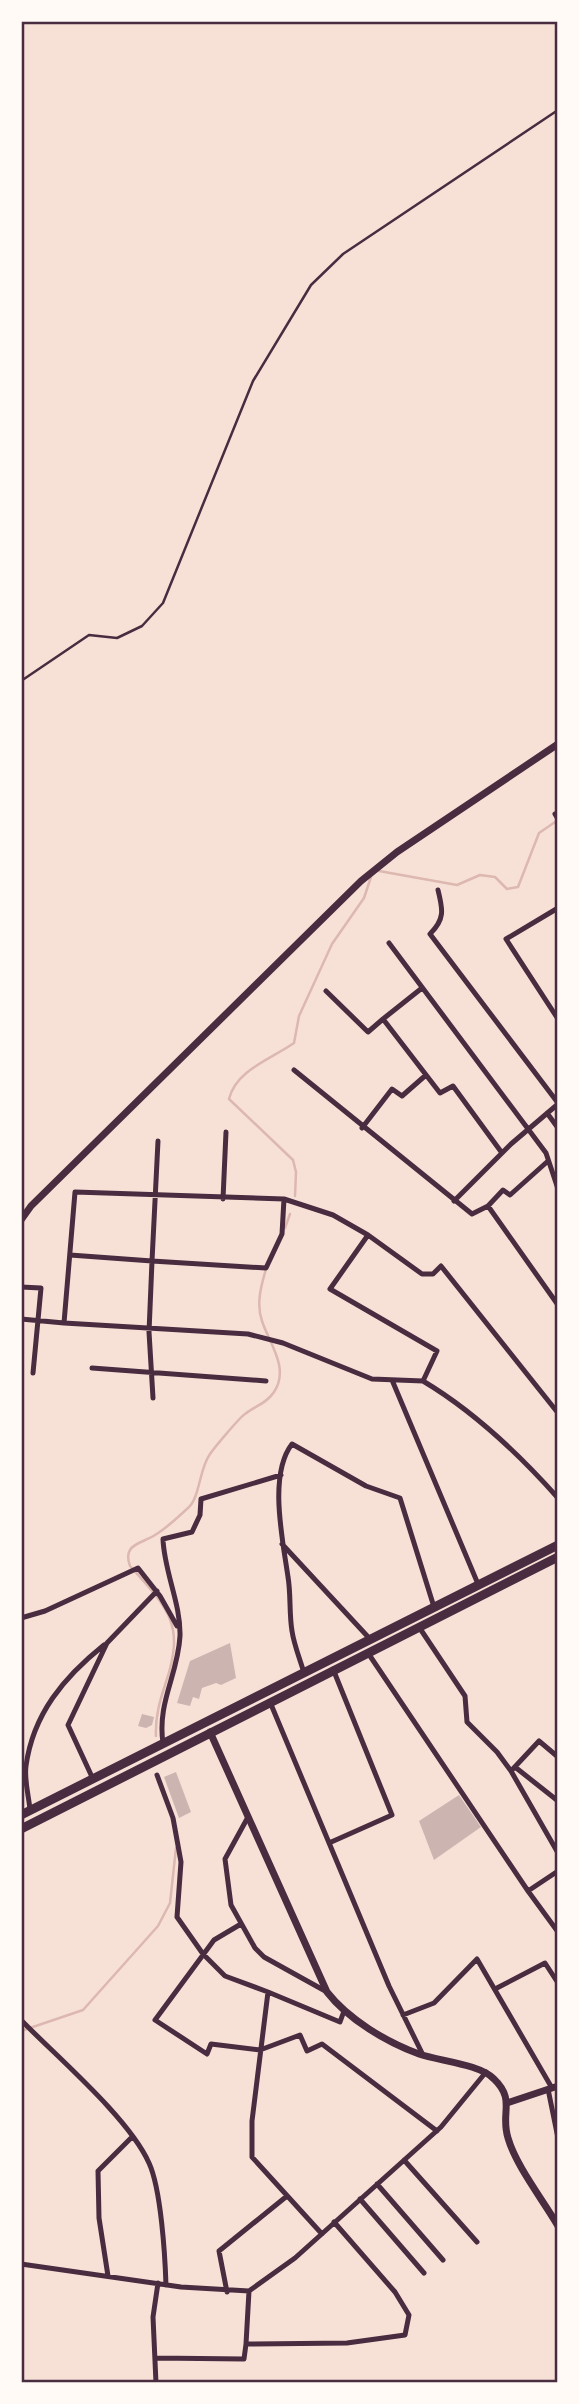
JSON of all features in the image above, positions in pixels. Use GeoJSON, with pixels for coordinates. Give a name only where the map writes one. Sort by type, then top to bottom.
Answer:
{"type":"FeatureCollection","features":[{"type":"Feature","properties":{"kind":"highway"},"geometry":{"type":"LineString","coordinates":[[21,1815],[558,1545]]}},
{"type":"Feature","properties":{"kind":"highway"},"geometry":{"type":"LineString","coordinates":[[21,1829],[558,1557]]}},
{"type":"Feature","properties":{"kind":"street"},"geometry":{"type":"LineString","coordinates":[[21,1220],[31,1206],[109,1127],[361,881],[397,852],[558,744]]}},
{"type":"Feature","properties":{"kind":"street"},"geometry":{"type":"LineString","coordinates":[[438,890],[444,912],[440,923],[430,934],[558,1103],[454,1201]]}},
{"type":"Feature","properties":{"kind":"street"},"geometry":{"type":"LineString","coordinates":[[558,908],[506,939],[558,1019]]}},
{"type":"Feature","properties":{"kind":"street"},"geometry":{"type":"LineString","coordinates":[[389,943],[546,1153],[558,1189]]}},
{"type":"Feature","properties":{"kind":"street"},"geometry":{"type":"LineString","coordinates":[[326,991],[368,1032],[422,988]]}},
{"type":"Feature","properties":{"kind":"street"},"geometry":{"type":"LineString","coordinates":[[383,1019],[440,1093],[453,1086],[502,1153]]}},
{"type":"Feature","properties":{"kind":"street"},"geometry":{"type":"LineString","coordinates":[[294,1070],[362,1128],[472,1214],[488,1206],[503,1190],[510,1195],[548,1161]]}},
{"type":"Feature","properties":{"kind":"street"},"geometry":{"type":"LineString","coordinates":[[362,1128],[392,1089],[402,1096],[426,1075]]}},
{"type":"Feature","properties":{"kind":"street"},"geometry":{"type":"LineString","coordinates":[[547,1113],[558,1128]]}},
{"type":"Feature","properties":{"kind":"street"},"geometry":{"type":"LineString","coordinates":[[223,1199],[226,1132]]}},
{"type":"Feature","properties":{"kind":"street"},"geometry":{"type":"LineString","coordinates":[[153,1398],[149,1328],[158,1142]]}},
{"type":"Feature","properties":{"kind":"street"},"geometry":{"type":"LineString","coordinates":[[64,1323],[75,1192],[284,1199],[317,1208],[368,1236],[422,1274],[433,1274],[441,1266],[558,1413]]}},
{"type":"Feature","properties":{"kind":"street"},"geometry":{"type":"LineString","coordinates":[[70,1255],[265,1268],[282,1234],[284,1199]]}},
{"type":"Feature","properties":{"kind":"street"},"geometry":{"type":"LineString","coordinates":[[488,1206],[558,1305]]}},
{"type":"Feature","properties":{"kind":"street"},"geometry":{"type":"LineString","coordinates":[[368,1236],[330,1289],[437,1352],[423,1381]]}},
{"type":"Feature","properties":{"kind":"street"},"geometry":{"type":"LineString","coordinates":[[21,1287],[41,1288],[33,1373]]}},
{"type":"Feature","properties":{"kind":"street"},"geometry":{"type":"LineString","coordinates":[[21,1319],[248,1334],[279,1342],[372,1379],[423,1381],[465,1409],[521,1456],[558,1498]]}},
{"type":"Feature","properties":{"kind":"street"},"geometry":{"type":"LineString","coordinates":[[92,1368],[152,1375],[266,1381]]}},
{"type":"Feature","properties":{"kind":"street"},"geometry":{"type":"LineString","coordinates":[[392,1380],[478,1584]]}},
{"type":"Feature","properties":{"kind":"street"},"geometry":{"type":"LineString","coordinates":[[304,1672],[292,1632],[289,1579],[282,1543],[281,1475],[284,1454],[292,1444],[366,1486],[400,1498],[434,1607]]}},
{"type":"Feature","properties":{"kind":"street"},"geometry":{"type":"LineString","coordinates":[[162,1744],[161,1716],[178,1651],[180,1632],[163,1539],[192,1532],[200,1515],[201,1499],[281,1475]]}},
{"type":"Feature","properties":{"kind":"street"},"geometry":{"type":"LineString","coordinates":[[282,1543],[370,1639]]}},
{"type":"Feature","properties":{"kind":"street"},"geometry":{"type":"LineString","coordinates":[[21,1618],[45,1612],[138,1568],[157,1591],[180,1632]]}},
{"type":"Feature","properties":{"kind":"street"},"geometry":{"type":"LineString","coordinates":[[30,1810],[26,1768],[40,1715],[73,1670],[107,1643],[157,1591]]}},
{"type":"Feature","properties":{"kind":"street"},"geometry":{"type":"LineString","coordinates":[[419,1627],[465,1696],[467,1722],[513,1769],[558,1801]]}},
{"type":"Feature","properties":{"kind":"street"},"geometry":{"type":"LineString","coordinates":[[93,1779],[68,1725],[107,1643]]}},
{"type":"Feature","properties":{"kind":"street"},"geometry":{"type":"LineString","coordinates":[[368,1653],[558,1932]]}},
{"type":"Feature","properties":{"kind":"street"},"geometry":{"type":"LineString","coordinates":[[329,1843],[393,1815],[333,1669]]}},
{"type":"Feature","properties":{"kind":"street"},"geometry":{"type":"LineString","coordinates":[[270,1702],[403,2015],[423,2055]]}},
{"type":"Feature","properties":{"kind":"street"},"geometry":{"type":"LineString","coordinates":[[210,1732],[327,1992],[344,2011],[371,2029],[423,2055],[486,2073],[505,2090],[508,2103],[508,2139],[558,2226]]}},
{"type":"Feature","properties":{"kind":"street"},"geometry":{"type":"LineString","coordinates":[[513,1769],[539,1741],[558,1756]]}},
{"type":"Feature","properties":{"kind":"street"},"geometry":{"type":"LineString","coordinates":[[513,1769],[558,1853]]}},
{"type":"Feature","properties":{"kind":"street"},"geometry":{"type":"LineString","coordinates":[[157,1775],[173,1818],[181,1862],[177,1917],[203,1954],[225,1976],[340,2022],[344,2011]]}},
{"type":"Feature","properties":{"kind":"street"},"geometry":{"type":"LineString","coordinates":[[248,1817],[225,1858],[231,1905],[264,1957],[327,1992]]}},
{"type":"Feature","properties":{"kind":"street"},"geometry":{"type":"LineString","coordinates":[[528,1891],[558,1871]]}},
{"type":"Feature","properties":{"kind":"street"},"geometry":{"type":"LineString","coordinates":[[551,1922],[558,1919]]}},
{"type":"Feature","properties":{"kind":"street"},"geometry":{"type":"LineString","coordinates":[[241,1924],[214,1940],[155,2020],[207,2054],[211,2044],[260,2050],[300,2035],[307,2051],[322,2044],[437,2131]]}},
{"type":"Feature","properties":{"kind":"street"},"geometry":{"type":"LineString","coordinates":[[403,2015],[433,2003],[477,1959],[553,2088],[558,2138]]}},
{"type":"Feature","properties":{"kind":"street"},"geometry":{"type":"LineString","coordinates":[[495,1989],[545,1963],[558,1983]]}},
{"type":"Feature","properties":{"kind":"street"},"geometry":{"type":"LineString","coordinates":[[268,1992],[252,2121],[252,2157],[322,2234]]}},
{"type":"Feature","properties":{"kind":"street"},"geometry":{"type":"LineString","coordinates":[[21,2020],[132,2137],[150,2164],[165,2248],[166,2285]]}},
{"type":"Feature","properties":{"kind":"street"},"geometry":{"type":"LineString","coordinates":[[21,2264],[166,2285],[227,2292],[249,2291],[295,2258],[437,2131],[486,2073]]}},
{"type":"Feature","properties":{"kind":"street"},"geometry":{"type":"LineString","coordinates":[[508,2103],[553,2088]]}},
{"type":"Feature","properties":{"kind":"street"},"geometry":{"type":"LineString","coordinates":[[108,2276],[99,2218],[98,2171],[132,2137]]}},
{"type":"Feature","properties":{"kind":"street"},"geometry":{"type":"LineString","coordinates":[[404,2160],[477,2242]]}},
{"type":"Feature","properties":{"kind":"street"},"geometry":{"type":"LineString","coordinates":[[377,2184],[443,2260]]}},
{"type":"Feature","properties":{"kind":"street"},"geometry":{"type":"LineString","coordinates":[[227,2292],[219,2251],[287,2196]]}},
{"type":"Feature","properties":{"kind":"street"},"geometry":{"type":"LineString","coordinates":[[360,2199],[424,2273]]}},
{"type":"Feature","properties":{"kind":"street"},"geometry":{"type":"LineString","coordinates":[[246,2344],[347,2343],[405,2335],[409,2315],[395,2291],[334,2222]]}},
{"type":"Feature","properties":{"kind":"street"},"geometry":{"type":"LineString","coordinates":[[156,2383],[153,2317],[158,2283]]}},
{"type":"Feature","properties":{"kind":"street"},"geometry":{"type":"LineString","coordinates":[[155,2358],[244,2359],[249,2291]]}},
{"type":"Feature","properties":{"kind":"lane"},"geometry":{"type":"LineString","coordinates":[[21,681],[89,635],[117,638],[142,626],[163,603],[253,381],[311,285],[343,254],[558,110]]}},
{"type":"Feature","properties":{"kind":"building"},"geometry":{"type":"Polygon","coordinates":[[[230,1643],[236,1678],[221,1685],[216,1683],[202,1688],[199,1699],[193,1697],[190,1706],[177,1703],[190,1661],[230,1643]]]}},
{"type":"Feature","properties":{"kind":"building"},"geometry":{"type":"Polygon","coordinates":[[[142,1714],[154,1717],[152,1725],[146,1728],[138,1726],[142,1714]]]}},
{"type":"Feature","properties":{"kind":"building"},"geometry":{"type":"Polygon","coordinates":[[[176,1772],[191,1812],[179,1818],[164,1777],[176,1772]]]}},
{"type":"Feature","properties":{"kind":"building"},"geometry":{"type":"Polygon","coordinates":[[[459,1795],[481,1827],[434,1860],[419,1821],[459,1795]]]}},
{"type":"Feature","properties":{"kind":"waterway"},"geometry":{"type":"LineString","coordinates":[[379,871],[457,885],[480,875],[495,877],[507,889],[518,887],[539,833],[558,820]]}},
{"type":"Feature","properties":{"kind":"waterway"},"geometry":{"type":"LineString","coordinates":[[295,1196],[296,1172],[293,1160],[229,1099],[239,1080],[247,1073],[294,1043],[299,1016],[332,944],[364,898],[371,877]]}},
{"type":"Feature","properties":{"kind":"waterway"},"geometry":{"type":"LineString","coordinates":[[285,1228],[290,1214]]}},
{"type":"Feature","properties":{"kind":"waterway"},"geometry":{"type":"LineString","coordinates":[[156,1736],[158,1709],[172,1662],[173,1632],[164,1607],[130,1566],[129,1553],[134,1546],[159,1532],[188,1508],[195,1497],[206,1460],[212,1451],[242,1416],[274,1392],[280,1374],[279,1365],[259,1308],[266,1269]]}},
{"type":"Feature","properties":{"kind":"waterway"},"geometry":{"type":"LineString","coordinates":[[21,2031],[83,2010],[158,1926],[170,1903],[176,1848]]}}]}
